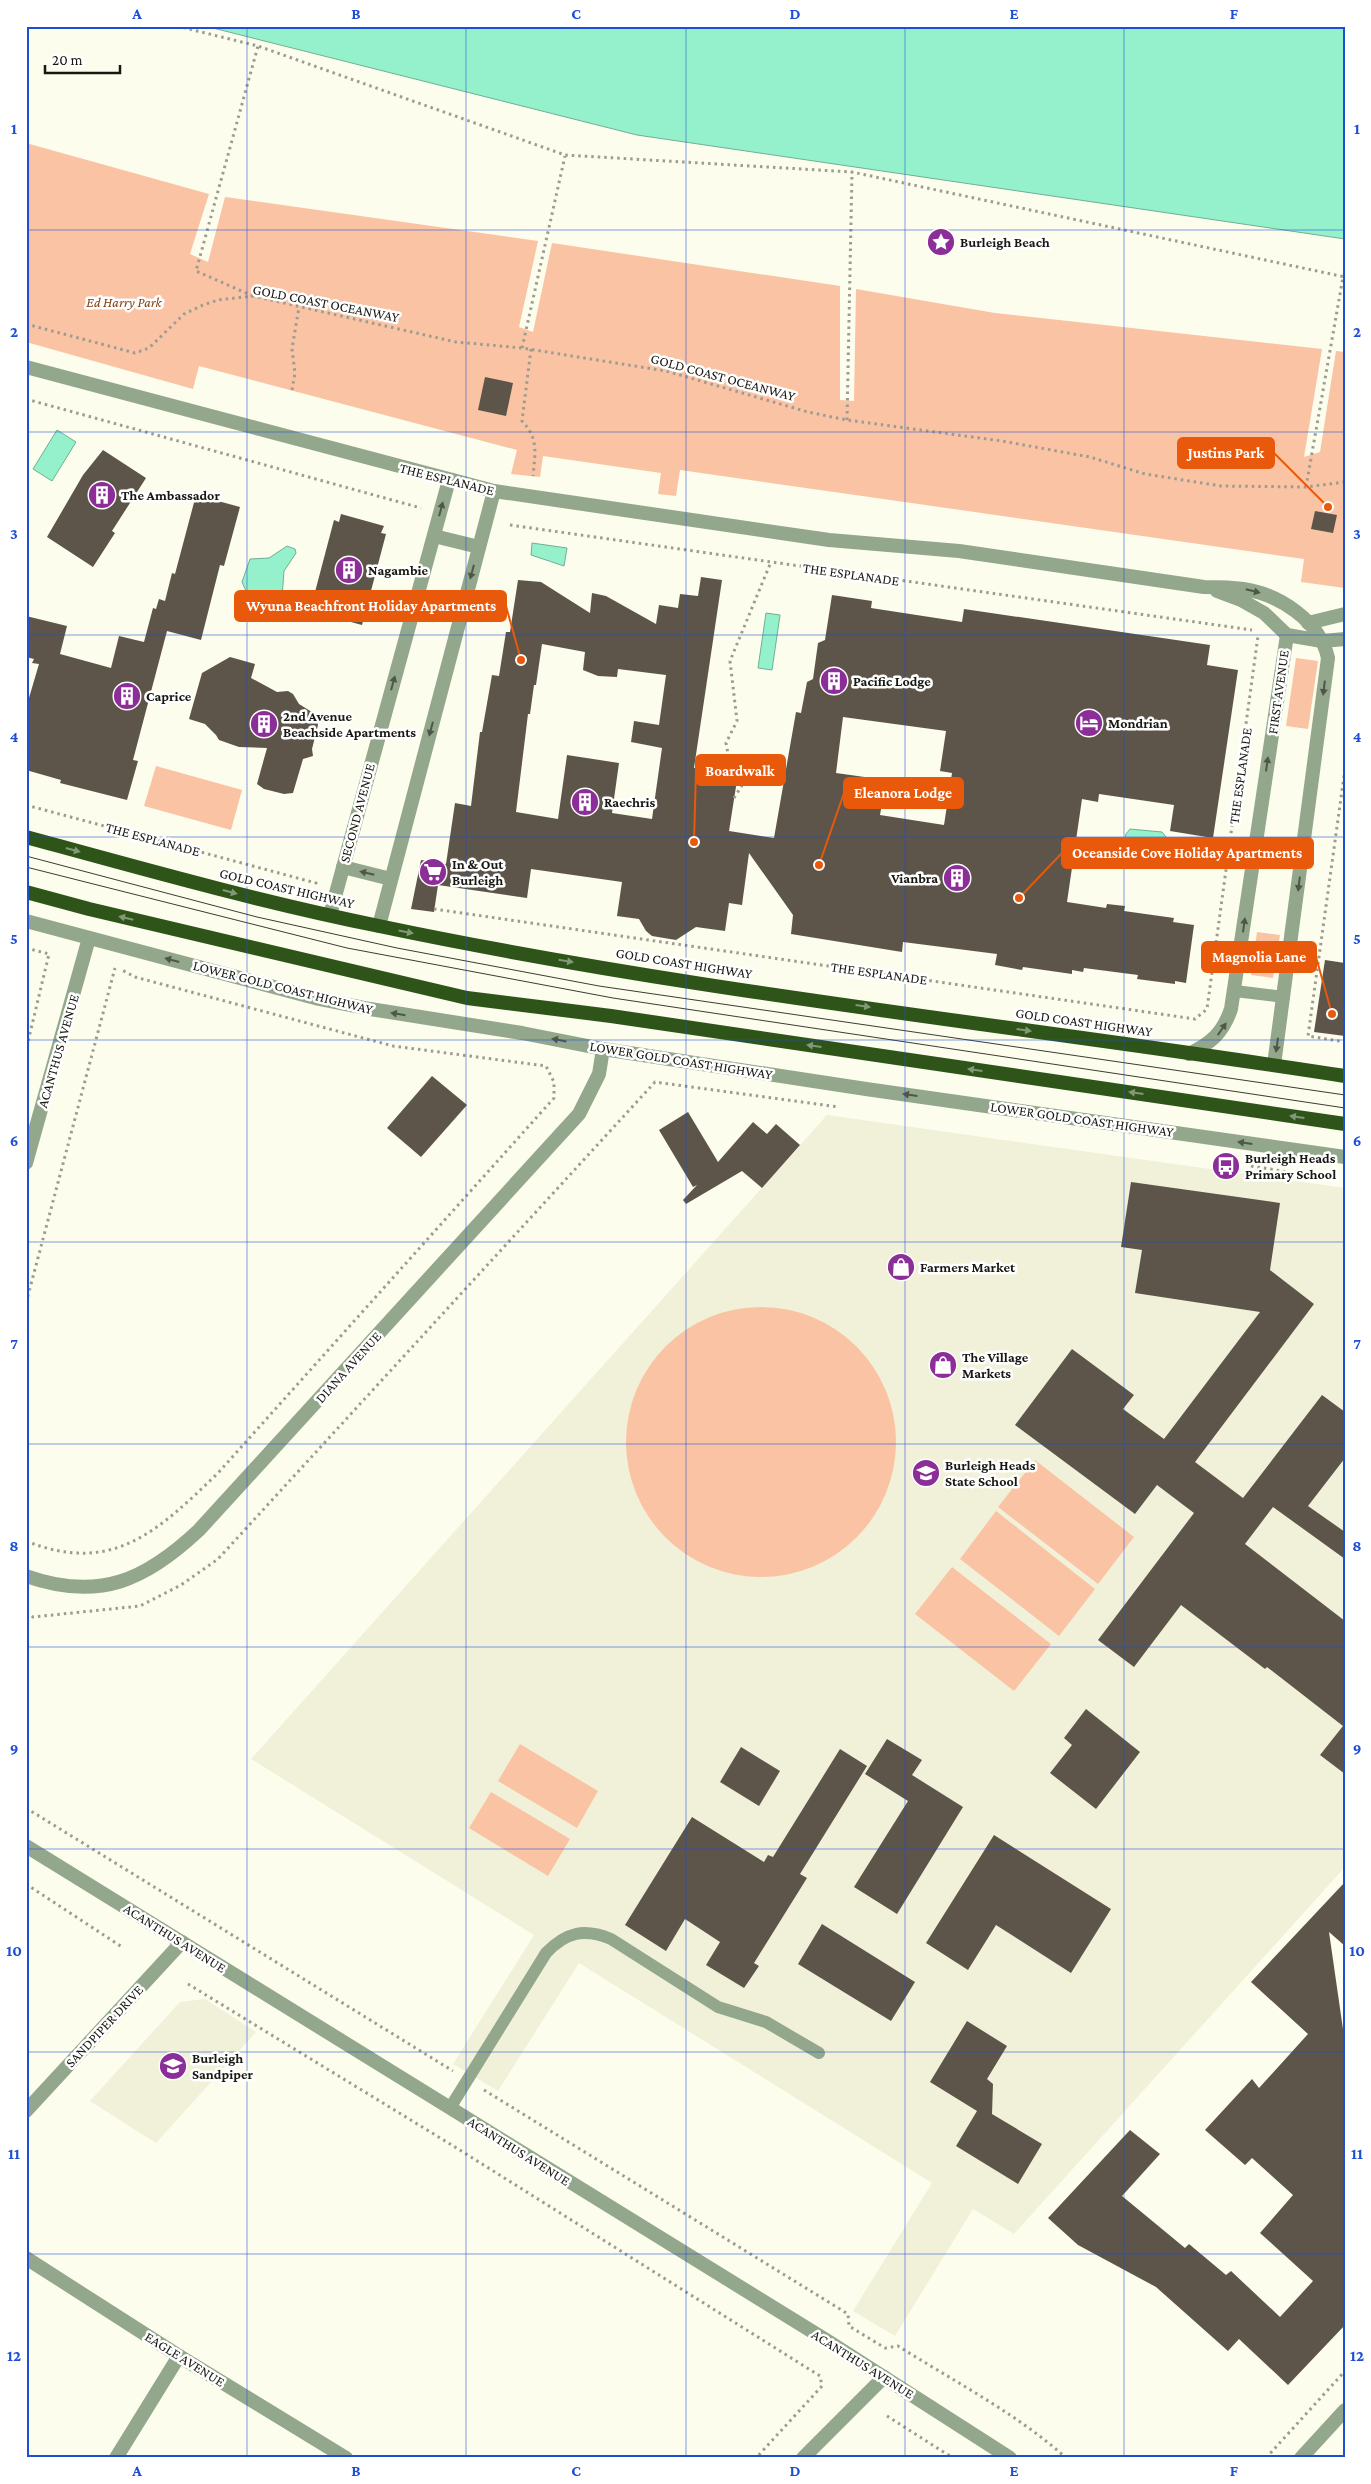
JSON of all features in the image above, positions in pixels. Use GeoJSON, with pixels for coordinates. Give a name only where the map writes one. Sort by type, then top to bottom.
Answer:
{"type":"FeatureCollection","features":[{"type":"Feature","properties":{"kind":"highway","name":"GOLD COAST HIGHWAY"},"geometry":{"type":"LineString","coordinates":[[26,837],[265,901],[379,926],[533,956],[1345,1076]]}},
{"type":"Feature","properties":{"kind":"highway"},"geometry":{"type":"LineString","coordinates":[[26,892],[89,909],[467,998],[621,1018],[1345,1124]]}},
{"type":"Feature","properties":{"kind":"street","name":"THE ESPLANADE"},"geometry":{"type":"LineString","coordinates":[[26,367],[494,491],[820,539],[959,551],[1204,587],[1242,588],[1264,594],[1286,605],[1308,623]]}},
{"type":"Feature","properties":{"kind":"street","name":"SECOND AVENUE"},"geometry":{"type":"LineString","coordinates":[[330,915],[449,480]]}},
{"type":"Feature","properties":{"kind":"street"},"geometry":{"type":"LineString","coordinates":[[379,926],[494,491]]}},
{"type":"Feature","properties":{"kind":"street"},"geometry":{"type":"LineString","coordinates":[[434,536],[479,547]]}},
{"type":"Feature","properties":{"kind":"street","name":"THE ESPLANADE"},"geometry":{"type":"LineString","coordinates":[[1204,587],[1254,607],[1274,622],[1287,635]]}},
{"type":"Feature","properties":{"kind":"street"},"geometry":{"type":"LineString","coordinates":[[1274,1065],[1328,658],[1322,641],[1308,623],[1345,614]]}},
{"type":"Feature","properties":{"kind":"street","name":"FIRST AVENUE"},"geometry":{"type":"LineString","coordinates":[[1189,1054],[1215,1039],[1224,1028],[1232,1009],[1287,635],[1308,623]]}},
{"type":"Feature","properties":{"kind":"street"},"geometry":{"type":"LineString","coordinates":[[1287,635],[1322,641],[1345,639]]}},
{"type":"Feature","properties":{"kind":"street"},"geometry":{"type":"LineString","coordinates":[[343,867],[392,879]]}},
{"type":"Feature","properties":{"kind":"street","name":"LOWER GOLD COAST HIGHWAY"},"geometry":{"type":"LineString","coordinates":[[26,921],[319,999],[603,1049],[866,1089],[1345,1157]]}},
{"type":"Feature","properties":{"kind":"street","name":"ACANTHUS AVENUE"},"geometry":{"type":"LineString","coordinates":[[26,1163],[89,938]]}},
{"type":"Feature","properties":{"kind":"street","name":"DIANA AVENUE"},"geometry":{"type":"LineString","coordinates":[[26,1576],[50,1584],[81,1588],[102,1586],[124,1581],[148,1570],[174,1553],[199,1530],[580,1114],[599,1074],[603,1049]]}},
{"type":"Feature","properties":{"kind":"street","name":"ACANTHUS AVENUE"},"geometry":{"type":"LineString","coordinates":[[26,1846],[884,2377],[1010,2458]]}},
{"type":"Feature","properties":{"kind":"street","name":"SANDPIPER DRIVE"},"geometry":{"type":"LineString","coordinates":[[26,2111],[182,1942]]}},
{"type":"Feature","properties":{"kind":"street","name":"EAGLE AVENUE"},"geometry":{"type":"LineString","coordinates":[[26,2258],[179,2356],[346,2458]]}},
{"type":"Feature","properties":{"kind":"street"},"geometry":{"type":"LineString","coordinates":[[116,2458],[179,2356]]}},
{"type":"Feature","properties":{"kind":"street"},"geometry":{"type":"LineString","coordinates":[[803,2458],[884,2377]]}},
{"type":"Feature","properties":{"kind":"street"},"geometry":{"type":"LineString","coordinates":[[1301,2458],[1345,2410]]}},
{"type":"Feature","properties":{"kind":"lane"},"geometry":{"type":"LineString","coordinates":[[1235,991],[1284,997]]}},
{"type":"Feature","properties":{"kind":"lane"},"geometry":{"type":"LineString","coordinates":[[450,2108],[546,1953],[556,1942],[571,1935],[585,1932],[596,1933],[611,1939],[718,2007],[766,2022],[819,2053]]}},
{"type":"Feature","properties":{"kind":"path"},"geometry":{"type":"LineString","coordinates":[[177,26],[258,46],[565,155],[852,172],[1344,277],[1306,486]]}},
{"type":"Feature","properties":{"kind":"path"},"geometry":{"type":"LineString","coordinates":[[253,296],[196,271],[258,46]]}},
{"type":"Feature","properties":{"kind":"path"},"geometry":{"type":"LineString","coordinates":[[522,348],[565,155]]}},
{"type":"Feature","properties":{"kind":"path"},"geometry":{"type":"LineString","coordinates":[[847,420],[852,172]]}},
{"type":"Feature","properties":{"kind":"path","name":"GOLD COAST OCEANWAY"},"geometry":{"type":"LineString","coordinates":[[26,324],[135,353],[149,348],[184,314],[218,300],[253,296],[456,342],[531,349],[666,371],[800,409],[847,420],[1002,441],[1090,457],[1145,474],[1221,486],[1306,486],[1345,482]]}},
{"type":"Feature","properties":{"kind":"path"},"geometry":{"type":"LineString","coordinates":[[292,390],[295,373],[292,349],[299,307]]}},
{"type":"Feature","properties":{"kind":"path"},"geometry":{"type":"LineString","coordinates":[[531,349],[522,421],[532,432],[535,442],[533,476]]}},
{"type":"Feature","properties":{"kind":"path"},"geometry":{"type":"LineString","coordinates":[[26,399],[422,506],[419,515]]}},
{"type":"Feature","properties":{"kind":"path","name":"THE ESPLANADE"},"geometry":{"type":"LineString","coordinates":[[434,909],[1195,1019],[1207,1008],[1259,637],[1251,630],[510,525]]}},
{"type":"Feature","properties":{"kind":"path"},"geometry":{"type":"LineString","coordinates":[[734,798],[748,776],[728,754],[726,743],[737,721],[730,661],[770,562]]}},
{"type":"Feature","properties":{"kind":"path"},"geometry":{"type":"LineString","coordinates":[[1345,769],[1308,1036],[1345,1042]]}},
{"type":"Feature","properties":{"kind":"path","name":"THE ESPLANADE"},"geometry":{"type":"LineString","coordinates":[[26,805],[316,883],[319,874]]}},
{"type":"Feature","properties":{"kind":"path"},"geometry":{"type":"LineString","coordinates":[[26,948],[49,954],[26,1050]]}},
{"type":"Feature","properties":{"kind":"path"},"geometry":{"type":"LineString","coordinates":[[26,1303],[115,968]]}},
{"type":"Feature","properties":{"kind":"path"},"geometry":{"type":"LineString","coordinates":[[26,1541],[46,1549],[83,1555],[112,1550],[164,1523],[218,1473],[554,1098],[554,1082],[546,1066],[393,1046],[135,977],[122,970]]}},
{"type":"Feature","properties":{"kind":"path"},"geometry":{"type":"LineString","coordinates":[[26,1613],[33,1617],[140,1606],[181,1585],[218,1559],[655,1082],[840,1107]]}},
{"type":"Feature","properties":{"kind":"path"},"geometry":{"type":"LineString","coordinates":[[1244,1165],[1332,1179]]}},
{"type":"Feature","properties":{"kind":"path"},"geometry":{"type":"LineString","coordinates":[[26,1808],[848,2314],[849,2326],[885,2348],[898,2346],[1048,2441],[1066,2458]]}},
{"type":"Feature","properties":{"kind":"path"},"geometry":{"type":"LineString","coordinates":[[26,1884],[122,1947]]}},
{"type":"Feature","properties":{"kind":"path"},"geometry":{"type":"LineString","coordinates":[[188,1984],[455,2147],[820,2376],[822,2386],[756,2458]]}},
{"type":"Feature","properties":{"kind":"path"},"geometry":{"type":"LineString","coordinates":[[1266,2458],[1345,2371]]}},
{"type":"Feature","properties":{"kind":"path"},"geometry":{"type":"LineString","coordinates":[[887,2416],[953,2458]]}},
{"type":"Feature","properties":{"kind":"shaded area"},"geometry":{"type":"Polygon","coordinates":[[[205,26],[1345,26],[1345,239],[637,135],[205,26]]]}},
{"type":"Feature","properties":{"kind":"shaded area"},"geometry":{"type":"Polygon","coordinates":[[[57,430],[76,442],[52,481],[33,469],[57,430]]]}},
{"type":"Feature","properties":{"kind":"shaded area"},"geometry":{"type":"Polygon","coordinates":[[[532,543],[567,548],[564,566],[531,555],[532,543]]]}},
{"type":"Feature","properties":{"kind":"shaded area"},"geometry":{"type":"Polygon","coordinates":[[[287,546],[295,549],[296,553],[284,571],[282,598],[275,599],[260,592],[246,591],[242,582],[250,559],[269,558],[287,546]]]}},
{"type":"Feature","properties":{"kind":"shaded area"},"geometry":{"type":"Polygon","coordinates":[[[766,613],[780,615],[772,670],[758,668],[766,613]]]}},
{"type":"Feature","properties":{"kind":"shaded area"},"geometry":{"type":"Polygon","coordinates":[[[1130,829],[1162,832],[1167,838],[1165,849],[1158,852],[1136,843],[1129,843],[1125,839],[1130,829]]]}},
{"type":"Feature","properties":{"kind":"shaded area","name":"Burleigh Heads State School"},"geometry":{"type":"Polygon","coordinates":[[[827,1115],[1345,1188],[1345,1867],[1014,2234],[973,2209],[895,2336],[853,2311],[932,2183],[579,1963],[498,2091],[453,2064],[534,1935],[251,1759],[827,1115]]]}},
{"type":"Feature","properties":{"kind":"shaded area","name":"Burleigh Sandpiper"},"geometry":{"type":"Polygon","coordinates":[[[205,1999],[256,2032],[156,2143],[90,2101],[180,2002],[205,1999]]]}},
{"type":"Feature","properties":{"kind":"green space","name":"Ed Harry Park"},"geometry":{"type":"Polygon","coordinates":[[[26,143],[209,194],[190,254],[208,262],[225,197],[538,241],[519,327],[533,332],[552,243],[840,286],[840,400],[854,401],[856,289],[995,313],[1322,349],[1304,457],[1320,452],[1336,351],[1345,352],[1345,588],[1301,582],[1304,559],[680,470],[676,496],[658,494],[661,473],[543,456],[540,477],[511,474],[517,450],[199,366],[193,389],[26,342],[26,143]]]}},
{"type":"Feature","properties":{"kind":"green space"},"geometry":{"type":"Polygon","coordinates":[[[1296,658],[1318,661],[1308,729],[1286,726],[1296,658]]]}},
{"type":"Feature","properties":{"kind":"green space"},"geometry":{"type":"Polygon","coordinates":[[[156,766],[242,790],[231,830],[144,806],[156,766]]]}},
{"type":"Feature","properties":{"kind":"green space"},"geometry":{"type":"Polygon","coordinates":[[[1257,932],[1280,935],[1273,978],[1251,975],[1257,932]]]}},
{"type":"Feature","properties":{"kind":"green space"},"geometry":{"type":"Polygon","coordinates":[[[748,1307],[774,1307],[800,1312],[813,1317],[836,1329],[857,1346],[874,1367],[886,1390],[894,1416],[896,1442],[894,1468],[886,1494],[874,1517],[857,1538],[836,1555],[800,1572],[774,1577],[748,1577],[722,1572],[697,1561],[675,1547],[656,1528],[642,1506],[631,1481],[626,1455],[626,1429],[631,1403],[642,1378],[656,1356],[675,1337],[697,1323],[722,1312],[748,1307]]]}},
{"type":"Feature","properties":{"kind":"green space"},"geometry":{"type":"Polygon","coordinates":[[[1035,1460],[1134,1537],[1098,1584],[998,1507],[1035,1460]]]}},
{"type":"Feature","properties":{"kind":"green space"},"geometry":{"type":"Polygon","coordinates":[[[996,1511],[1095,1589],[1059,1636],[960,1559],[996,1511]]]}},
{"type":"Feature","properties":{"kind":"green space"},"geometry":{"type":"Polygon","coordinates":[[[952,1567],[1051,1644],[1014,1691],[915,1614],[952,1567]]]}},
{"type":"Feature","properties":{"kind":"green space"},"geometry":{"type":"Polygon","coordinates":[[[520,1744],[598,1791],[577,1828],[498,1781],[520,1744]]]}},
{"type":"Feature","properties":{"kind":"green space"},"geometry":{"type":"Polygon","coordinates":[[[491,1792],[570,1839],[548,1876],[469,1828],[491,1792]]]}},
{"type":"Feature","properties":{"kind":"building"},"geometry":{"type":"Polygon","coordinates":[[[485,377],[513,383],[506,416],[478,410],[485,377]]]}},
{"type":"Feature","properties":{"kind":"building","name":"The Ambassador"},"geometry":{"type":"Polygon","coordinates":[[[103,450],[146,478],[112,531],[115,533],[93,567],[47,537],[83,475],[103,450]]]}},
{"type":"Feature","properties":{"kind":"building"},"geometry":{"type":"Polygon","coordinates":[[[196,495],[240,507],[224,566],[220,565],[201,640],[167,631],[133,760],[138,761],[127,800],[60,783],[61,780],[26,770],[26,708],[39,664],[32,663],[34,659],[26,657],[26,616],[67,626],[60,654],[111,668],[119,636],[144,642],[153,608],[156,609],[159,599],[165,601],[172,573],[175,574],[196,495]]]}},
{"type":"Feature","properties":{"kind":"building"},"geometry":{"type":"Polygon","coordinates":[[[1315,511],[1337,515],[1333,533],[1311,529],[1315,511]]]}},
{"type":"Feature","properties":{"kind":"building","name":"Nagambie"},"geometry":{"type":"Polygon","coordinates":[[[341,514],[384,526],[381,533],[386,534],[362,625],[310,611],[334,520],[339,522],[341,514]]]}},
{"type":"Feature","properties":{"kind":"building"},"geometry":{"type":"Polygon","coordinates":[[[701,577],[722,580],[694,768],[738,774],[729,831],[774,838],[796,712],[801,713],[807,682],[813,679],[818,643],[825,640],[832,595],[872,601],[871,608],[962,622],[964,609],[1210,645],[1207,665],[1238,670],[1213,838],[1170,831],[1174,805],[1099,794],[1098,802],[1082,799],[1067,902],[1106,908],[1107,904],[1125,906],[1124,911],[1174,918],[1173,922],[1194,925],[1186,983],[1175,981],[1175,984],[1137,979],[1138,975],[1084,968],[1083,972],[1072,970],[1072,974],[1023,967],[1022,970],[995,965],[997,954],[903,942],[902,952],[791,934],[793,915],[749,853],[742,905],[729,903],[725,931],[696,927],[676,940],[652,936],[646,931],[639,919],[617,916],[622,882],[531,869],[527,898],[438,885],[434,912],[411,909],[421,860],[446,864],[455,803],[471,806],[480,732],[482,732],[492,675],[499,676],[506,632],[510,632],[518,580],[541,582],[590,613],[592,593],[606,596],[656,624],[659,605],[678,608],[680,594],[698,596],[701,577]],[[542,644],[536,685],[534,685],[530,714],[528,714],[516,812],[558,819],[567,755],[619,763],[612,813],[652,819],[662,748],[631,742],[634,721],[659,725],[666,675],[618,669],[617,677],[598,676],[583,670],[585,652],[542,644]],[[843,717],[836,773],[886,780],[880,815],[944,825],[952,773],[940,771],[946,731],[843,717]]]}},
{"type":"Feature","properties":{"kind":"building","name":"2nd Avenue Beachside Apartments"},"geometry":{"type":"Polygon","coordinates":[[[230,657],[255,664],[251,678],[277,692],[288,691],[293,694],[299,704],[315,714],[318,725],[312,749],[313,756],[303,759],[293,793],[284,794],[264,789],[257,784],[267,748],[239,747],[219,740],[205,724],[189,719],[202,673],[230,657]]]}},
{"type":"Feature","properties":{"kind":"building"},"geometry":{"type":"Polygon","coordinates":[[[1325,960],[1345,963],[1345,1036],[1314,1032],[1325,960]]]}},
{"type":"Feature","properties":{"kind":"building"},"geometry":{"type":"Polygon","coordinates":[[[432,1076],[467,1105],[421,1157],[387,1128],[432,1076]]]}},
{"type":"Feature","properties":{"kind":"building"},"geometry":{"type":"Polygon","coordinates":[[[688,1112],[718,1162],[753,1122],[767,1134],[776,1124],[800,1145],[762,1188],[742,1171],[686,1204],[683,1200],[697,1185],[693,1187],[659,1130],[688,1112]]]}},
{"type":"Feature","properties":{"kind":"building"},"geometry":{"type":"Polygon","coordinates":[[[1131,1182],[1280,1203],[1270,1270],[1314,1304],[1195,1462],[1243,1498],[1322,1395],[1345,1412],[1345,1458],[1308,1506],[1345,1532],[1345,1559],[1273,1507],[1245,1544],[1345,1621],[1345,1774],[1320,1755],[1343,1726],[1267,1667],[1265,1669],[1181,1605],[1134,1667],[1098,1640],[1194,1513],[1157,1485],[1135,1514],[1015,1425],[1072,1349],[1134,1395],[1123,1409],[1164,1439],[1260,1312],[1135,1293],[1142,1250],[1121,1247],[1131,1182]]]}},
{"type":"Feature","properties":{"kind":"building"},"geometry":{"type":"Polygon","coordinates":[[[1086,1709],[1140,1752],[1096,1809],[1050,1773],[1072,1745],[1064,1738],[1086,1709]]]}},
{"type":"Feature","properties":{"kind":"building"},"geometry":{"type":"Polygon","coordinates":[[[887,1739],[922,1760],[912,1775],[963,1807],[897,1914],[854,1887],[908,1801],[865,1774],[887,1739]]]}},
{"type":"Feature","properties":{"kind":"building"},"geometry":{"type":"Polygon","coordinates":[[[741,1747],[780,1771],[759,1806],[720,1782],[741,1747]]]}},
{"type":"Feature","properties":{"kind":"building"},"geometry":{"type":"Polygon","coordinates":[[[840,1749],[867,1766],[800,1874],[807,1878],[754,1963],[759,1966],[744,1988],[706,1965],[720,1942],[685,1919],[666,1951],[625,1925],[692,1817],[764,1862],[768,1855],[773,1857],[840,1749]]]}},
{"type":"Feature","properties":{"kind":"building"},"geometry":{"type":"Polygon","coordinates":[[[994,1835],[1111,1909],[1071,1973],[996,1925],[968,1970],[926,1943],[994,1835]]]}},
{"type":"Feature","properties":{"kind":"building"},"geometry":{"type":"Polygon","coordinates":[[[1345,1882],[1345,1946],[1329,1932],[1345,2043],[1345,2325],[1288,2385],[1239,2339],[1228,2351],[1156,2287],[1078,2245],[1048,2218],[1130,2130],[1160,2154],[1122,2196],[1185,2248],[1189,2244],[1226,2275],[1231,2271],[1280,2317],[1313,2281],[1260,2233],[1293,2195],[1252,2158],[1245,2165],[1205,2130],[1252,2079],[1259,2088],[1308,2034],[1251,1982],[1345,1882]]]}},
{"type":"Feature","properties":{"kind":"building"},"geometry":{"type":"Polygon","coordinates":[[[822,1924],[915,1982],[891,2021],[798,1964],[822,1924]]]}},
{"type":"Feature","properties":{"kind":"building"},"geometry":{"type":"Polygon","coordinates":[[[967,2021],[1007,2046],[987,2079],[993,2084],[992,2114],[1042,2144],[1018,2184],[956,2146],[977,2111],[930,2082],[967,2021]]]}},
{"type":"Feature","properties":{"kind":"tram line"},"geometry":{"type":"LineString","coordinates":[[26,856],[257,917],[397,948],[599,986],[1345,1095]]}},
{"type":"Feature","properties":{"kind":"tram line"},"geometry":{"type":"LineString","coordinates":[[26,867],[347,948],[613,998],[1345,1108]]}},
{"type":"Feature","properties":{"kind":"place","name":"Burleigh Beach"},"geometry":{"type":"Point","coordinates":[941,242]}},
{"type":"Feature","properties":{"kind":"place","name":"The Ambassador"},"geometry":{"type":"Point","coordinates":[102,495]}},
{"type":"Feature","properties":{"kind":"place","name":"Justins Park"},"geometry":{"type":"Point","coordinates":[1328,507]}},
{"type":"Feature","properties":{"kind":"place","name":"Nagambie"},"geometry":{"type":"Point","coordinates":[349,570]}},
{"type":"Feature","properties":{"kind":"place","name":"Wyuna Beachfront Holiday Apartments"},"geometry":{"type":"Point","coordinates":[521,660]}},
{"type":"Feature","properties":{"kind":"place","name":"Pacific Lodge"},"geometry":{"type":"Point","coordinates":[834,681]}},
{"type":"Feature","properties":{"kind":"place","name":"Caprice"},"geometry":{"type":"Point","coordinates":[127,696]}},
{"type":"Feature","properties":{"kind":"place","name":"Mondrian"},"geometry":{"type":"Point","coordinates":[1089,723]}},
{"type":"Feature","properties":{"kind":"place","name":"2nd Avenue Beachside Apartments"},"geometry":{"type":"Point","coordinates":[264,724]}},
{"type":"Feature","properties":{"kind":"place","name":"Raechris"},"geometry":{"type":"Point","coordinates":[585,802]}},
{"type":"Feature","properties":{"kind":"place","name":"Boardwalk"},"geometry":{"type":"Point","coordinates":[694,842]}},
{"type":"Feature","properties":{"kind":"place","name":"Eleanora Lodge"},"geometry":{"type":"Point","coordinates":[819,865]}},
{"type":"Feature","properties":{"kind":"place","name":"In & Out Burleigh"},"geometry":{"type":"Point","coordinates":[433,872]}},
{"type":"Feature","properties":{"kind":"place","name":"Vianbra"},"geometry":{"type":"Point","coordinates":[957,878]}},
{"type":"Feature","properties":{"kind":"place","name":"Oceanside Cove Holiday Apartments"},"geometry":{"type":"Point","coordinates":[1019,898]}},
{"type":"Feature","properties":{"kind":"place","name":"Magnolia Lane"},"geometry":{"type":"Point","coordinates":[1332,1014]}},
{"type":"Feature","properties":{"kind":"place","name":"Burleigh Heads Primary School"},"geometry":{"type":"Point","coordinates":[1226,1166]}},
{"type":"Feature","properties":{"kind":"place","name":"Farmers Market"},"geometry":{"type":"Point","coordinates":[901,1267]}},
{"type":"Feature","properties":{"kind":"place","name":"The Village Markets"},"geometry":{"type":"Point","coordinates":[943,1365]}},
{"type":"Feature","properties":{"kind":"place","name":"Burleigh Heads State School"},"geometry":{"type":"Point","coordinates":[926,1473]}},
{"type":"Feature","properties":{"kind":"place","name":"Burleigh Sandpiper"},"geometry":{"type":"Point","coordinates":[173,2066]}}]}
